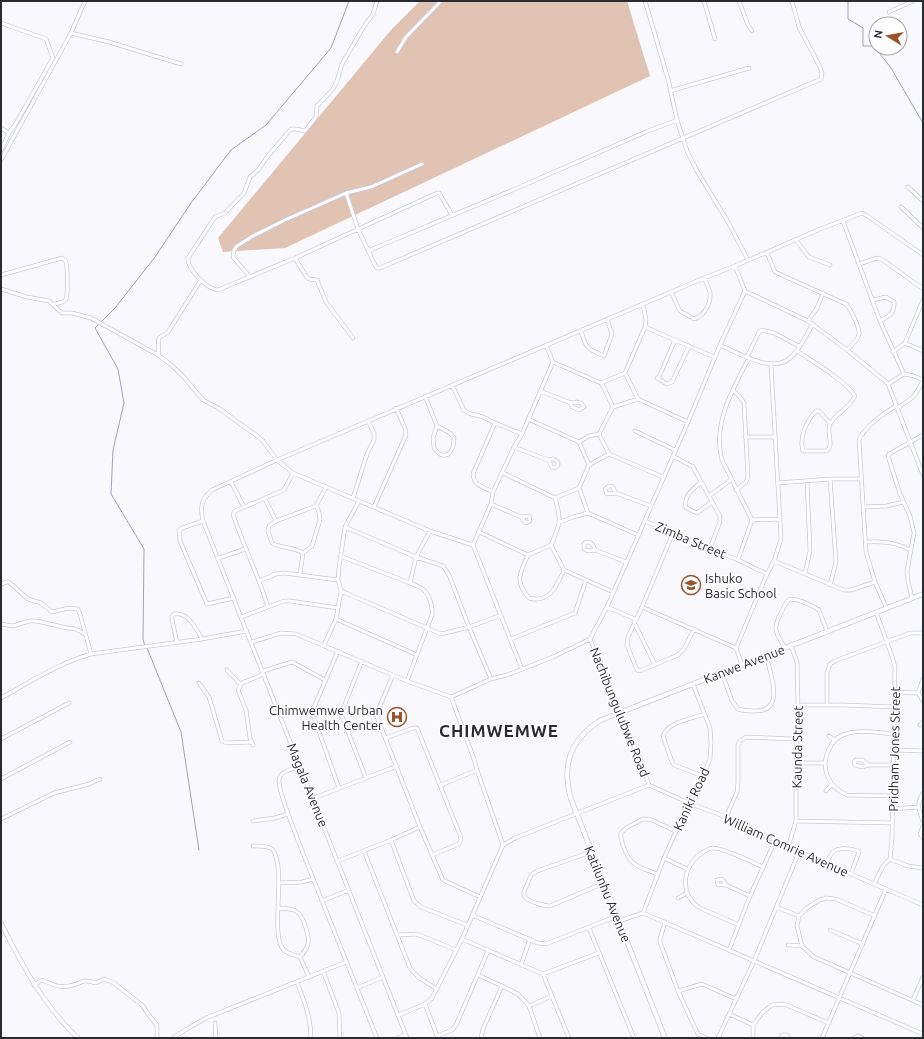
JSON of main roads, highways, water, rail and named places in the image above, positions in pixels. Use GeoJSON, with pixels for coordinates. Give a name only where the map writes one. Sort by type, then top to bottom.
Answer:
{"type":"FeatureCollection","features":[{"type":"Feature","properties":{"kind":"main road","name":"Kanwe Avenue"},"geometry":{"type":"LineString","coordinates":[[573,747],[595,724],[619,712],[791,646],[886,607],[923,594]]}},
{"type":"Feature","properties":{"kind":"main road","name":"Katilunhu Avenue"},"geometry":{"type":"LineString","coordinates":[[573,747],[566,766],[567,786],[576,814],[665,1038]]}},
{"type":"Feature","properties":{"kind":"waterway"},"geometry":{"type":"LineString","coordinates":[[145,646],[143,639],[144,549],[111,494],[113,450],[124,403],[118,369],[95,328],[115,308],[155,257],[191,203],[231,150],[266,125],[331,48],[349,1]]}},
{"type":"Feature","properties":{"kind":"waterway"},"geometry":{"type":"LineString","coordinates":[[848,1],[848,19],[863,28],[863,46],[874,46],[891,68],[923,123]]}},
{"type":"Feature","properties":{"kind":"waterway"},"geometry":{"type":"LineString","coordinates":[[147,648],[181,732],[199,850]]}},
{"type":"Feature","properties":{"kind":"place","name":"Ishuko Basic School"},"geometry":{"type":"Point","coordinates":[691,585]}},
{"type":"Feature","properties":{"kind":"place","name":"Chimwemwe Urban Health Center"},"geometry":{"type":"Point","coordinates":[397,717]}},
{"type":"Feature","properties":{"kind":"district","name":"CHIMWEMWE"},"geometry":{"type":"Point","coordinates":[499,730]}}]}
